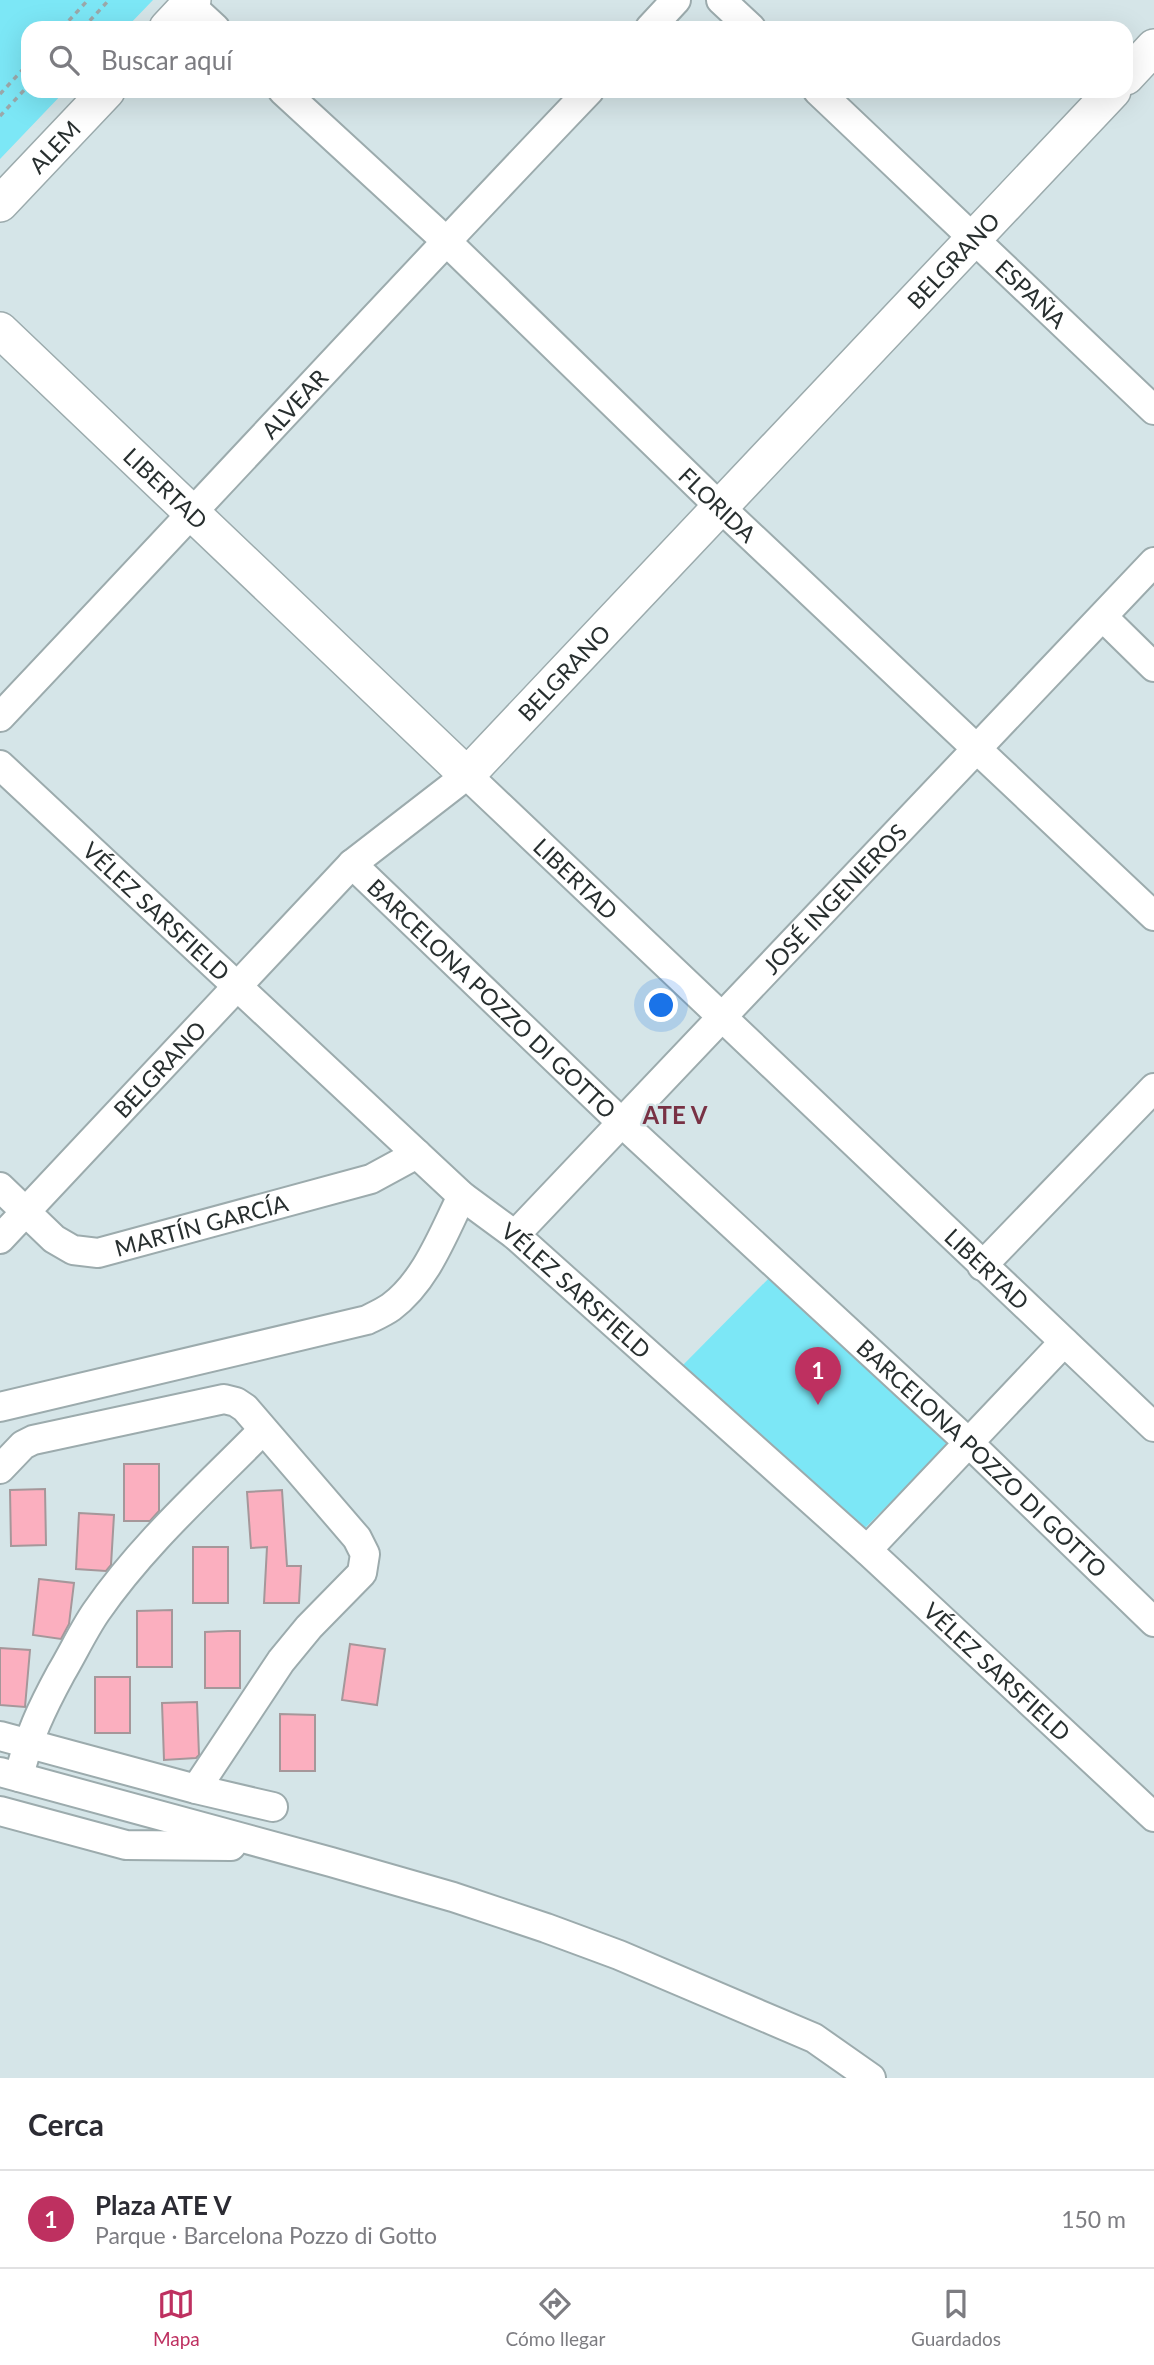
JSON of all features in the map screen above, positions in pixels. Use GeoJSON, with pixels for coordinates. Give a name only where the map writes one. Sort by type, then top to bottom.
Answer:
{"type":"FeatureCollection","features":[{"type":"Feature","properties":{"kind":"main road","name":"ALEM"},"geometry":{"type":"LineString","coordinates":[[0,204],[100,98]]}},
{"type":"Feature","properties":{"kind":"main road","name":"BELGRANO"},"geometry":{"type":"LineString","coordinates":[[467,775],[1105,98]]}},
{"type":"Feature","properties":{"kind":"main road","name":"LIBERTAD"},"geometry":{"type":"LineString","coordinates":[[0,330],[467,775]]}},
{"type":"Feature","properties":{"kind":"street"},"geometry":{"type":"LineString","coordinates":[[656,21],[676,0]]}},
{"type":"Feature","properties":{"kind":"street"},"geometry":{"type":"LineString","coordinates":[[721,0],[744,21]]}},
{"type":"Feature","properties":{"kind":"street"},"geometry":{"type":"LineString","coordinates":[[183,11],[202,21]]}},
{"type":"Feature","properties":{"kind":"street","name":"FLORIDA"},"geometry":{"type":"LineString","coordinates":[[291,98],[446,240],[720,507],[1154,916]]}},
{"type":"Feature","properties":{"kind":"street","name":"ALVEAR"},"geometry":{"type":"LineString","coordinates":[[0,717],[582,98]]}},
{"type":"Feature","properties":{"kind":"street","name":"ESPAÑA"},"geometry":{"type":"LineString","coordinates":[[825,98],[1154,410]]}},
{"type":"Feature","properties":{"kind":"street","name":"JOSÉ INGENIEROS"},"geometry":{"type":"LineString","coordinates":[[515,1235],[1154,562]]}},
{"type":"Feature","properties":{"kind":"street"},"geometry":{"type":"LineString","coordinates":[[1102,617],[1154,667]]}},
{"type":"Feature","properties":{"kind":"street","name":"VÉLEZ SARSFIELD"},"geometry":{"type":"LineString","coordinates":[[0,765],[461,1196],[515,1235],[867,1550],[1154,1817]]}},
{"type":"Feature","properties":{"kind":"street","name":"BELGRANO"},"geometry":{"type":"LineString","coordinates":[[0,1239],[352,864],[467,775]]}},
{"type":"Feature","properties":{"kind":"street","name":"LIBERTAD"},"geometry":{"type":"LineString","coordinates":[[467,775],[1154,1427]]}},
{"type":"Feature","properties":{"kind":"street","name":"BARCELONA POZZO DI GOTTO"},"geometry":{"type":"LineString","coordinates":[[352,864],[621,1122],[970,1443],[1154,1622]]}},
{"type":"Feature","properties":{"kind":"street"},"geometry":{"type":"LineString","coordinates":[[982,1266],[1154,1088]]}},
{"type":"Feature","properties":{"kind":"street","name":"MARTÍN GARCÍA"},"geometry":{"type":"LineString","coordinates":[[0,1187],[54,1239],[73,1250],[98,1253],[371,1180],[417,1154]]}},
{"type":"Feature","properties":{"kind":"street"},"geometry":{"type":"LineString","coordinates":[[0,1407],[367,1320],[391,1307],[406,1293],[432,1256],[461,1196]]}},
{"type":"Feature","properties":{"kind":"street"},"geometry":{"type":"LineString","coordinates":[[867,1550],[1064,1342]]}},
{"type":"Feature","properties":{"kind":"street"},"geometry":{"type":"LineString","coordinates":[[0,1446],[224,1399],[236,1402],[357,1538],[365,1554],[362,1573],[281,1661],[196,1789]]}},
{"type":"Feature","properties":{"kind":"street"},"geometry":{"type":"LineString","coordinates":[[263,1430],[134,1562],[96,1613],[51,1692],[13,1740],[10,1774],[453,1897],[546,1928],[619,1955],[814,2038],[871,2078]]}},
{"type":"Feature","properties":{"kind":"street"},"geometry":{"type":"LineString","coordinates":[[0,1469],[33,1440]]}},
{"type":"Feature","properties":{"kind":"street"},"geometry":{"type":"LineString","coordinates":[[13,1740],[273,1807]]}},
{"type":"Feature","properties":{"kind":"street"},"geometry":{"type":"LineString","coordinates":[[0,1811],[126,1845],[269,1846]]}},
{"type":"Feature","properties":{"kind":"path"},"geometry":{"type":"LineString","coordinates":[[68,21],[88,0]]}},
{"type":"Feature","properties":{"kind":"path"},"geometry":{"type":"LineString","coordinates":[[90,21],[109,0]]}},
{"type":"Feature","properties":{"kind":"path"},"geometry":{"type":"LineString","coordinates":[[0,94],[21,72]]}},
{"type":"Feature","properties":{"kind":"path"},"geometry":{"type":"LineString","coordinates":[[0,116],[21,94]]}},
{"type":"Feature","properties":{"kind":"shaded area"},"geometry":{"type":"Polygon","coordinates":[[[0,0],[153,0],[133,21],[21,21],[21,98],[58,98],[0,159],[0,0]]]}},
{"type":"Feature","properties":{"kind":"shaded area"},"geometry":{"type":"Polygon","coordinates":[[[774,1273],[950,1443],[865,1528],[682,1366],[774,1273]]]}},
{"type":"Feature","properties":{"kind":"building"},"geometry":{"type":"Polygon","coordinates":[[[124,1464],[159,1464],[159,1511],[150,1521],[124,1521],[124,1464]]]}},
{"type":"Feature","properties":{"kind":"building"},"geometry":{"type":"Polygon","coordinates":[[[45,1489],[46,1545],[11,1546],[10,1490],[45,1489]]]}},
{"type":"Feature","properties":{"kind":"building"},"geometry":{"type":"Polygon","coordinates":[[[282,1490],[287,1566],[301,1566],[299,1603],[264,1603],[267,1547],[251,1548],[247,1492],[282,1490]]]}},
{"type":"Feature","properties":{"kind":"building"},"geometry":{"type":"Polygon","coordinates":[[[79,1513],[114,1515],[111,1565],[106,1571],[76,1569],[79,1513]]]}},
{"type":"Feature","properties":{"kind":"building"},"geometry":{"type":"Polygon","coordinates":[[[193,1547],[228,1547],[228,1603],[193,1603],[193,1547]]]}},
{"type":"Feature","properties":{"kind":"building"},"geometry":{"type":"Polygon","coordinates":[[[39,1579],[74,1583],[69,1624],[61,1639],[33,1635],[39,1579]]]}},
{"type":"Feature","properties":{"kind":"building"},"geometry":{"type":"Polygon","coordinates":[[[172,1610],[172,1667],[137,1667],[137,1611],[172,1610]]]}},
{"type":"Feature","properties":{"kind":"building"},"geometry":{"type":"Polygon","coordinates":[[[240,1631],[240,1688],[205,1688],[205,1632],[240,1631]]]}},
{"type":"Feature","properties":{"kind":"building"},"geometry":{"type":"Polygon","coordinates":[[[350,1644],[385,1649],[377,1705],[342,1700],[350,1644]]]}},
{"type":"Feature","properties":{"kind":"building"},"geometry":{"type":"Polygon","coordinates":[[[0,1648],[30,1650],[25,1707],[0,1705],[0,1648]]]}},
{"type":"Feature","properties":{"kind":"building"},"geometry":{"type":"Polygon","coordinates":[[[95,1677],[130,1677],[130,1733],[95,1733],[95,1677]]]}},
{"type":"Feature","properties":{"kind":"building"},"geometry":{"type":"Polygon","coordinates":[[[197,1702],[199,1755],[196,1758],[164,1760],[162,1703],[197,1702]]]}},
{"type":"Feature","properties":{"kind":"building"},"geometry":{"type":"Polygon","coordinates":[[[280,1714],[315,1715],[315,1771],[280,1771],[280,1714]]]}},
{"type":"Feature","properties":{"kind":"place","name":"Plaza ATE V"},"geometry":{"type":"Point","coordinates":[818,1405]}},
{"type":"Feature","properties":{"kind":"district","name":"ATE V"},"geometry":{"type":"Point","coordinates":[675,1114]}}]}
